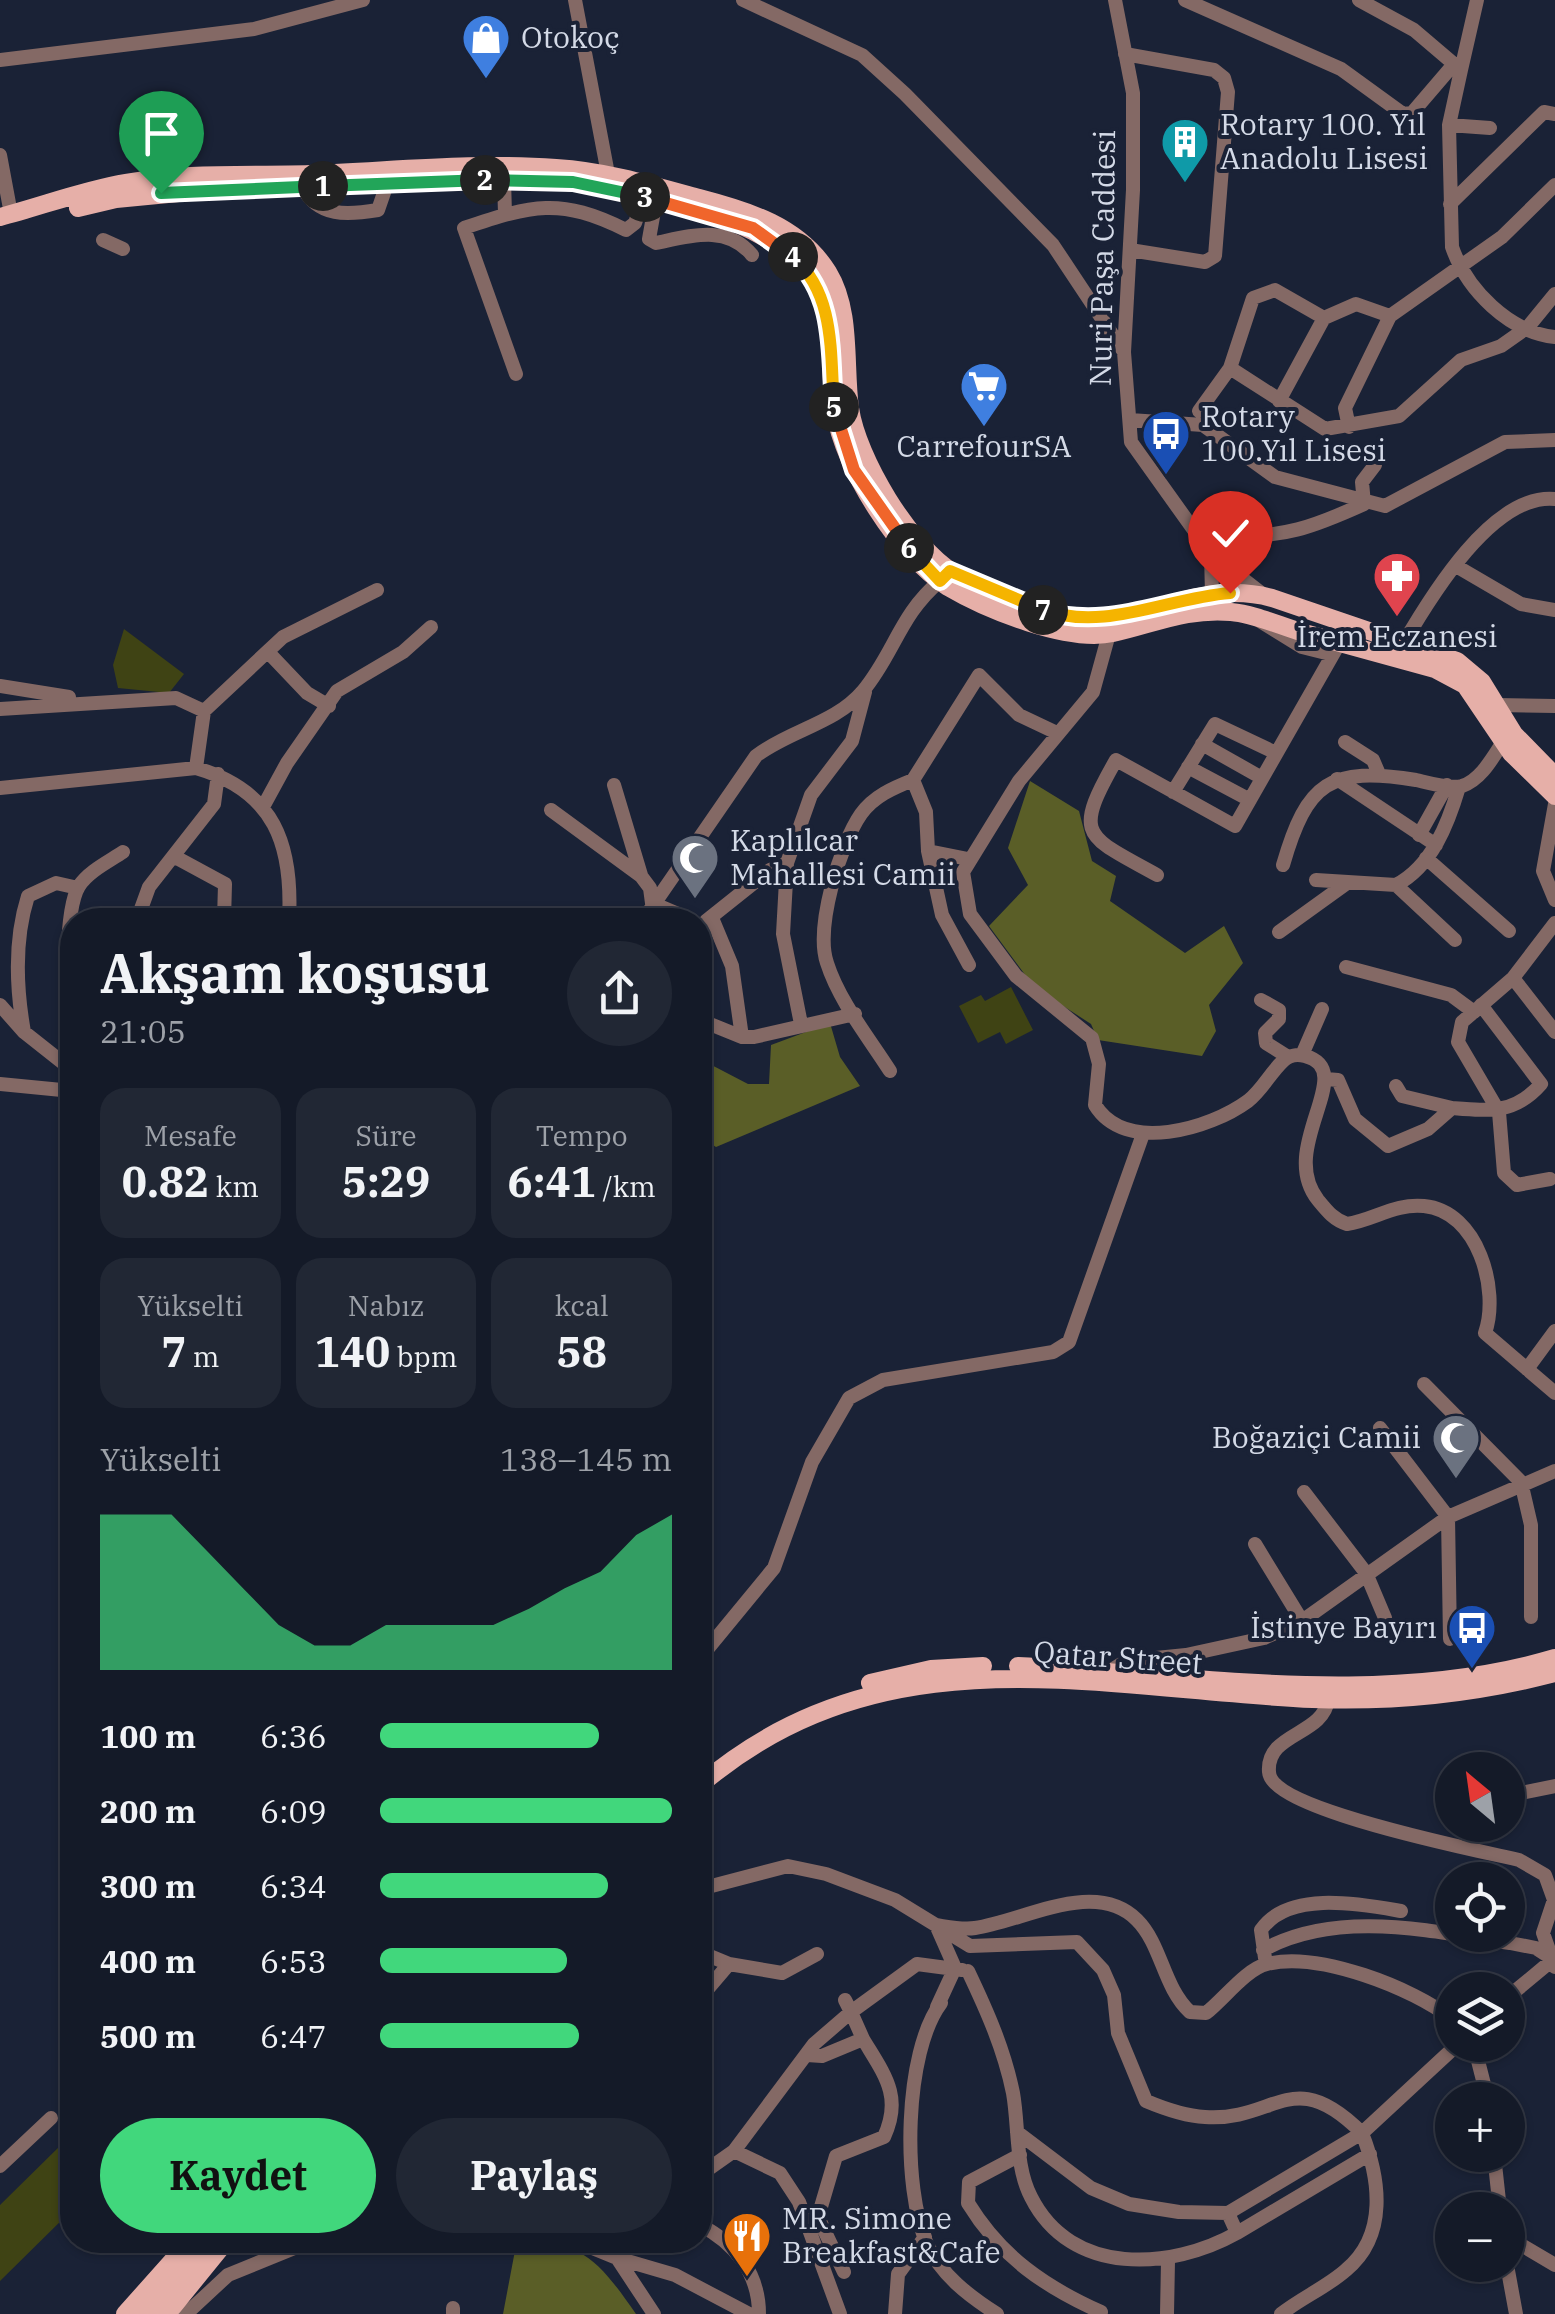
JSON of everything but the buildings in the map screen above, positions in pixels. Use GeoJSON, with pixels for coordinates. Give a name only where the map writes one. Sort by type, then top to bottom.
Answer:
{"type":"FeatureCollection","features":[{"type":"Feature","properties":{"kind":"main road"},"geometry":{"type":"LineString","coordinates":[[4,220],[149,180],[512,166],[608,174],[748,211],[784,228],[815,254],[840,300],[850,406],[863,457],[882,490],[945,576]]}},
{"type":"Feature","properties":{"kind":"main road"},"geometry":{"type":"LineString","coordinates":[[4,220],[116,198],[302,186],[504,180],[573,182],[650,198],[753,228],[780,245],[812,278],[827,314],[834,410],[846,454],[898,534],[945,576],[1054,630],[1108,626],[1176,614],[1236,612]]}},
{"type":"Feature","properties":{"kind":"main road"},"geometry":{"type":"LineString","coordinates":[[1108,626],[1172,600],[1212,594],[1266,596],[1339,640],[1403,644],[1470,669],[1496,705],[1508,738],[1555,776]]}},
{"type":"Feature","properties":{"kind":"main road"},"geometry":{"type":"LineString","coordinates":[[1212,594],[1236,612],[1258,620],[1339,640],[1458,678],[1555,796]]}},
{"type":"Feature","properties":{"kind":"main road"},"geometry":{"type":"LineString","coordinates":[[1258,620],[1258,604],[1266,596]]}},
{"type":"Feature","properties":{"kind":"main road","name":"Qatar Street"},"geometry":{"type":"LineString","coordinates":[[712,1761],[777,1718],[894,1676],[996,1665],[1322,1692],[1448,1678],[1555,1658]]}},
{"type":"Feature","properties":{"kind":"main road","name":"Qatar Street"},"geometry":{"type":"LineString","coordinates":[[712,1776],[800,1719],[841,1702],[938,1681],[1024,1678],[1322,1692],[1463,1690],[1555,1674]]}},
{"type":"Feature","properties":{"kind":"main road"},"geometry":{"type":"LineString","coordinates":[[124,2314],[179,2253]]}},
{"type":"Feature","properties":{"kind":"main road"},"geometry":{"type":"LineString","coordinates":[[146,2314],[199,2253]]}},
{"type":"Feature","properties":{"kind":"main road"},"geometry":{"type":"LineString","coordinates":[[167,2314],[216,2253]]}},
{"type":"Feature","properties":{"kind":"street"},"geometry":{"type":"LineString","coordinates":[[0,60],[254,29],[363,0]]}},
{"type":"Feature","properties":{"kind":"street"},"geometry":{"type":"LineString","coordinates":[[574,0],[608,174]]}},
{"type":"Feature","properties":{"kind":"street"},"geometry":{"type":"LineString","coordinates":[[742,0],[862,56],[905,94],[1053,245],[1124,352]]}},
{"type":"Feature","properties":{"kind":"street","name":"Nuri Paşa Caddesi"},"geometry":{"type":"LineString","coordinates":[[1115,0],[1133,93],[1124,352],[1132,442],[1210,554]]}},
{"type":"Feature","properties":{"kind":"street"},"geometry":{"type":"LineString","coordinates":[[1185,0],[1341,70],[1404,114],[1412,112],[1458,67]]}},
{"type":"Feature","properties":{"kind":"street"},"geometry":{"type":"LineString","coordinates":[[1358,0],[1414,30],[1458,67]]}},
{"type":"Feature","properties":{"kind":"street"},"geometry":{"type":"LineString","coordinates":[[1475,2],[1458,67],[1449,124],[1452,247],[1460,265],[1497,314],[1555,337]]}},
{"type":"Feature","properties":{"kind":"street"},"geometry":{"type":"LineString","coordinates":[[1125,54],[1214,70],[1224,78],[1228,92],[1214,256],[1205,262],[1130,250]]}},
{"type":"Feature","properties":{"kind":"street"},"geometry":{"type":"LineString","coordinates":[[1450,204],[1544,112],[1555,114]]}},
{"type":"Feature","properties":{"kind":"street"},"geometry":{"type":"LineString","coordinates":[[1449,124],[1490,128]]}},
{"type":"Feature","properties":{"kind":"street"},"geometry":{"type":"LineString","coordinates":[[0,155],[4,220]]}},
{"type":"Feature","properties":{"kind":"street"},"geometry":{"type":"LineString","coordinates":[[504,180],[505,214]]}},
{"type":"Feature","properties":{"kind":"street"},"geometry":{"type":"LineString","coordinates":[[302,186],[312,202],[347,215],[378,210],[386,184]]}},
{"type":"Feature","properties":{"kind":"street"},"geometry":{"type":"LineString","coordinates":[[1349,427],[1345,408],[1390,316],[1502,237],[1555,185]]}},
{"type":"Feature","properties":{"kind":"street"},"geometry":{"type":"LineString","coordinates":[[516,374],[464,228],[505,214],[578,208],[626,230],[650,198]]}},
{"type":"Feature","properties":{"kind":"street"},"geometry":{"type":"LineString","coordinates":[[650,198],[649,238],[656,243],[701,234],[723,235],[752,255]]}},
{"type":"Feature","properties":{"kind":"street"},"geometry":{"type":"LineString","coordinates":[[103,240],[123,249]]}},
{"type":"Feature","properties":{"kind":"street"},"geometry":{"type":"LineString","coordinates":[[1199,411],[1230,368],[1253,298],[1275,290],[1324,318]]}},
{"type":"Feature","properties":{"kind":"street"},"geometry":{"type":"LineString","coordinates":[[1230,368],[1325,430],[1398,416],[1461,360],[1501,346],[1528,327],[1555,294]]}},
{"type":"Feature","properties":{"kind":"street"},"geometry":{"type":"LineString","coordinates":[[1279,401],[1324,318],[1356,304],[1390,316]]}},
{"type":"Feature","properties":{"kind":"street"},"geometry":{"type":"LineString","coordinates":[[1130,420],[1203,424],[1275,477],[1364,504],[1384,506],[1505,442],[1555,440]]}},
{"type":"Feature","properties":{"kind":"street"},"geometry":{"type":"LineString","coordinates":[[1364,504],[1362,482],[1375,465]]}},
{"type":"Feature","properties":{"kind":"street"},"geometry":{"type":"LineString","coordinates":[[1403,644],[1456,566],[1518,503],[1555,499]]}},
{"type":"Feature","properties":{"kind":"street"},"geometry":{"type":"LineString","coordinates":[[1212,594],[1210,554],[1228,536],[1270,537],[1308,530],[1364,504]]}},
{"type":"Feature","properties":{"kind":"street"},"geometry":{"type":"LineString","coordinates":[[1210,554],[1266,596]]}},
{"type":"Feature","properties":{"kind":"street"},"geometry":{"type":"LineString","coordinates":[[1456,566],[1521,604],[1555,610]]}},
{"type":"Feature","properties":{"kind":"street"},"geometry":{"type":"LineString","coordinates":[[801,1024],[783,934],[788,862],[811,795],[852,740],[866,688],[908,611],[945,576]]}},
{"type":"Feature","properties":{"kind":"street"},"geometry":{"type":"LineString","coordinates":[[196,768],[204,711],[283,637],[328,611],[377,590]]}},
{"type":"Feature","properties":{"kind":"street"},"geometry":{"type":"LineString","coordinates":[[1108,626],[1093,692],[1057,732],[968,858],[963,891],[970,914],[1016,976],[1092,1038],[1098,1057],[1094,1098],[1098,1110],[1112,1124],[1143,1134],[1222,1116],[1262,1088],[1295,1056],[1322,1009]]}},
{"type":"Feature","properties":{"kind":"street"},"geometry":{"type":"LineString","coordinates":[[262,806],[337,692],[403,652],[431,627]]}},
{"type":"Feature","properties":{"kind":"street"},"geometry":{"type":"LineString","coordinates":[[1157,875],[1098,841],[1090,825],[1089,806],[1116,760],[1235,826],[1339,640]]}},
{"type":"Feature","properties":{"kind":"street"},"geometry":{"type":"LineString","coordinates":[[268,652],[307,693],[329,706]]}},
{"type":"Feature","properties":{"kind":"street"},"geometry":{"type":"LineString","coordinates":[[890,1071],[826,963],[822,933],[828,902],[860,815],[888,790],[913,780],[979,676],[1019,715],[1057,732]]}},
{"type":"Feature","properties":{"kind":"street"},"geometry":{"type":"LineString","coordinates":[[0,686],[90,700]]}},
{"type":"Feature","properties":{"kind":"street"},"geometry":{"type":"LineString","coordinates":[[649,908],[756,756],[774,743],[843,712],[866,688]]}},
{"type":"Feature","properties":{"kind":"street"},"geometry":{"type":"LineString","coordinates":[[0,709],[90,700],[176,698],[204,711]]}},
{"type":"Feature","properties":{"kind":"street"},"geometry":{"type":"LineString","coordinates":[[1496,705],[1555,706]]}},
{"type":"Feature","properties":{"kind":"street"},"geometry":{"type":"LineString","coordinates":[[1173,792],[1215,724],[1276,754]]}},
{"type":"Feature","properties":{"kind":"street"},"geometry":{"type":"LineString","coordinates":[[1282,865],[1316,790],[1336,779],[1379,774],[1453,786],[1474,780],[1508,738]]}},
{"type":"Feature","properties":{"kind":"street"},"geometry":{"type":"LineString","coordinates":[[1345,742],[1373,760],[1379,774]]}},
{"type":"Feature","properties":{"kind":"street"},"geometry":{"type":"LineString","coordinates":[[1202,744],[1262,778]]}},
{"type":"Feature","properties":{"kind":"street"},"geometry":{"type":"LineString","coordinates":[[1188,767],[1250,800]]}},
{"type":"Feature","properties":{"kind":"street"},"geometry":{"type":"LineString","coordinates":[[0,788],[196,768],[218,774],[262,806],[280,838],[291,873],[290,908]]}},
{"type":"Feature","properties":{"kind":"street"},"geometry":{"type":"LineString","coordinates":[[142,908],[149,887],[176,858],[214,804],[218,774]]}},
{"type":"Feature","properties":{"kind":"street"},"geometry":{"type":"LineString","coordinates":[[1336,779],[1436,845]]}},
{"type":"Feature","properties":{"kind":"street"},"geometry":{"type":"LineString","coordinates":[[913,780],[926,812],[928,851],[942,915],[968,965]]}},
{"type":"Feature","properties":{"kind":"street"},"geometry":{"type":"LineString","coordinates":[[614,786],[641,876]]}},
{"type":"Feature","properties":{"kind":"street"},"geometry":{"type":"LineString","coordinates":[[1419,835],[1453,786]]}},
{"type":"Feature","properties":{"kind":"street"},"geometry":{"type":"LineString","coordinates":[[1396,886],[1436,845],[1453,786]]}},
{"type":"Feature","properties":{"kind":"street"},"geometry":{"type":"LineString","coordinates":[[1555,804],[1543,872],[1555,900]]}},
{"type":"Feature","properties":{"kind":"street"},"geometry":{"type":"LineString","coordinates":[[551,810],[641,876],[650,888],[652,902]]}},
{"type":"Feature","properties":{"kind":"street"},"geometry":{"type":"LineString","coordinates":[[928,851],[968,858]]}},
{"type":"Feature","properties":{"kind":"street"},"geometry":{"type":"LineString","coordinates":[[76,908],[78,888],[123,852]]}},
{"type":"Feature","properties":{"kind":"street"},"geometry":{"type":"LineString","coordinates":[[176,858],[224,884],[224,908]]}},
{"type":"Feature","properties":{"kind":"street"},"geometry":{"type":"LineString","coordinates":[[1426,858],[1509,931]]}},
{"type":"Feature","properties":{"kind":"street"},"geometry":{"type":"LineString","coordinates":[[712,915],[770,870],[788,862]]}},
{"type":"Feature","properties":{"kind":"street"},"geometry":{"type":"LineString","coordinates":[[1316,880],[1396,886],[1455,940]]}},
{"type":"Feature","properties":{"kind":"street"},"geometry":{"type":"LineString","coordinates":[[24,1032],[17,990],[19,944],[28,896],[56,884],[78,888]]}},
{"type":"Feature","properties":{"kind":"street"},"geometry":{"type":"LineString","coordinates":[[1279,932],[1347,884]]}},
{"type":"Feature","properties":{"kind":"street"},"geometry":{"type":"LineString","coordinates":[[652,902],[665,908]]}},
{"type":"Feature","properties":{"kind":"street"},"geometry":{"type":"LineString","coordinates":[[1550,1179],[1517,1185],[1504,1172],[1498,1112],[1458,1042],[1462,1022],[1513,978],[1555,923]]}},
{"type":"Feature","properties":{"kind":"street"},"geometry":{"type":"LineString","coordinates":[[712,931],[732,966],[742,1037]]}},
{"type":"Feature","properties":{"kind":"street"},"geometry":{"type":"LineString","coordinates":[[1346,968],[1450,995],[1478,1009],[1541,1084],[1531,1096],[1498,1112],[1452,1108],[1402,1096],[1396,1086]]}},
{"type":"Feature","properties":{"kind":"street"},"geometry":{"type":"LineString","coordinates":[[1513,978],[1555,1032]]}},
{"type":"Feature","properties":{"kind":"street"},"geometry":{"type":"LineString","coordinates":[[1261,1000],[1279,1010],[1278,1019],[1265,1032],[1266,1044],[1316,1062],[1326,1079],[1305,1148],[1304,1172],[1314,1194],[1330,1215],[1347,1224],[1407,1206],[1438,1208],[1452,1216],[1471,1239],[1490,1284],[1493,1300],[1485,1333],[1555,1393]]}},
{"type":"Feature","properties":{"kind":"street"},"geometry":{"type":"LineString","coordinates":[[0,1005],[24,1032],[60,1060]]}},
{"type":"Feature","properties":{"kind":"street"},"geometry":{"type":"LineString","coordinates":[[712,1025],[742,1037],[855,1014]]}},
{"type":"Feature","properties":{"kind":"street"},"geometry":{"type":"LineString","coordinates":[[1326,1079],[1338,1080],[1355,1119],[1388,1146],[1428,1129],[1452,1108]]}},
{"type":"Feature","properties":{"kind":"street"},"geometry":{"type":"LineString","coordinates":[[0,1084],[60,1090]]}},
{"type":"Feature","properties":{"kind":"street"},"geometry":{"type":"LineString","coordinates":[[712,1643],[774,1568],[812,1462],[849,1398],[883,1380],[1053,1352],[1069,1342],[1143,1134]]}},
{"type":"Feature","properties":{"kind":"street"},"geometry":{"type":"LineString","coordinates":[[1527,1369],[1555,1331]]}},
{"type":"Feature","properties":{"kind":"street"},"geometry":{"type":"LineString","coordinates":[[1424,1384],[1521,1482],[1531,1526],[1531,1617]]}},
{"type":"Feature","properties":{"kind":"street"},"geometry":{"type":"LineString","coordinates":[[1380,1428],[1448,1517],[1450,1639]]}},
{"type":"Feature","properties":{"kind":"street"},"geometry":{"type":"LineString","coordinates":[[1107,1674],[1126,1661],[1186,1655],[1264,1638],[1302,1621],[1448,1517],[1521,1482],[1555,1472]]}},
{"type":"Feature","properties":{"kind":"street"},"geometry":{"type":"LineString","coordinates":[[1304,1492],[1366,1573],[1385,1618]]}},
{"type":"Feature","properties":{"kind":"street"},"geometry":{"type":"LineString","coordinates":[[1254,1544],[1302,1621]]}},
{"type":"Feature","properties":{"kind":"street"},"geometry":{"type":"LineString","coordinates":[[1322,1692],[1302,1730],[1272,1756],[1268,1773],[1274,1784],[1315,1809],[1519,1860],[1546,1875],[1554,1900],[1544,1933],[1554,1961]]}},
{"type":"Feature","properties":{"kind":"street"},"geometry":{"type":"LineString","coordinates":[[1525,1792],[1555,1786]]}},
{"type":"Feature","properties":{"kind":"street"},"geometry":{"type":"LineString","coordinates":[[712,1885],[788,1866],[826,1874],[896,1900],[970,1946],[1077,1942],[1104,1970],[1114,1995],[1118,2033],[1146,2101],[1171,2111],[1208,2118],[1306,2098],[1337,2109],[1362,2133],[1370,2154],[1376,2231],[1364,2252],[1345,2272],[1281,2314]]}},
{"type":"Feature","properties":{"kind":"street"},"geometry":{"type":"LineString","coordinates":[[936,1926],[970,1929],[1065,1905],[1096,1901],[1118,1905],[1139,1922],[1174,1998],[1190,2012],[1206,2013],[1268,1953],[1328,1926],[1510,1943],[1536,1948],[1554,1961]]}},
{"type":"Feature","properties":{"kind":"street"},"geometry":{"type":"LineString","coordinates":[[1401,1911],[1354,1903],[1286,1909],[1261,1930],[1268,1953],[1290,1963],[1338,1968],[1390,1983],[1435,2006]]}},
{"type":"Feature","properties":{"kind":"street"},"geometry":{"type":"LineString","coordinates":[[936,1926],[996,2029],[1030,2196],[1064,2239],[1106,2257],[1168,2260],[1238,2233],[1370,2154]]}},
{"type":"Feature","properties":{"kind":"street"},"geometry":{"type":"LineString","coordinates":[[997,2314],[967,2295],[943,2268],[925,2237],[910,2180],[923,2035],[962,1970],[1004,1946]]}},
{"type":"Feature","properties":{"kind":"street"},"geometry":{"type":"LineString","coordinates":[[712,1957],[729,1964],[782,1972],[817,1954]]}},
{"type":"Feature","properties":{"kind":"street"},"geometry":{"type":"LineString","coordinates":[[1525,1984],[1554,1961]]}},
{"type":"Feature","properties":{"kind":"street"},"geometry":{"type":"LineString","coordinates":[[712,1984],[729,1964]]}},
{"type":"Feature","properties":{"kind":"street"},"geometry":{"type":"LineString","coordinates":[[712,2167],[734,2151],[848,2006],[916,1964],[962,1970]]}},
{"type":"Feature","properties":{"kind":"street"},"geometry":{"type":"LineString","coordinates":[[840,2314],[814,2224],[836,2156],[884,2136],[895,2114],[889,2083],[848,2006]]}},
{"type":"Feature","properties":{"kind":"street"},"geometry":{"type":"LineString","coordinates":[[807,2055],[822,2056],[863,2038]]}},
{"type":"Feature","properties":{"kind":"street"},"geometry":{"type":"LineString","coordinates":[[1017,2132],[1091,2188],[1129,2204],[1179,2212],[1228,2213],[1362,2133],[1439,2062]]}},
{"type":"Feature","properties":{"kind":"street"},"geometry":{"type":"LineString","coordinates":[[0,2166],[51,2118]]}},
{"type":"Feature","properties":{"kind":"street"},"geometry":{"type":"LineString","coordinates":[[734,2151],[780,2173],[844,2272]]}},
{"type":"Feature","properties":{"kind":"street"},"geometry":{"type":"LineString","coordinates":[[1020,2155],[969,2182],[968,2203],[1012,2259],[1035,2280],[1101,2312]]}},
{"type":"Feature","properties":{"kind":"street"},"geometry":{"type":"LineString","coordinates":[[1228,2213],[1238,2233]]}},
{"type":"Feature","properties":{"kind":"street"},"geometry":{"type":"LineString","coordinates":[[712,2234],[734,2248],[754,2279],[759,2314]]}},
{"type":"Feature","properties":{"kind":"street"},"geometry":{"type":"LineString","coordinates":[[895,2314],[898,2274],[925,2237]]}},
{"type":"Feature","properties":{"kind":"street"},"geometry":{"type":"LineString","coordinates":[[1525,2247],[1555,2265]]}},
{"type":"Feature","properties":{"kind":"street"},"geometry":{"type":"LineString","coordinates":[[186,2314],[228,2275],[282,2253]]}},
{"type":"Feature","properties":{"kind":"street"},"geometry":{"type":"LineString","coordinates":[[605,2253],[675,2275],[748,2314]]}},
{"type":"Feature","properties":{"kind":"street"},"geometry":{"type":"LineString","coordinates":[[617,2258],[654,2314]]}},
{"type":"Feature","properties":{"kind":"street"},"geometry":{"type":"LineString","coordinates":[[1168,2260],[1168,2314]]}},
{"type":"Feature","properties":{"kind":"street"},"geometry":{"type":"LineString","coordinates":[[1510,2282],[1516,2314]]}},
{"type":"Feature","properties":{"kind":"green space"},"geometry":{"type":"Polygon","coordinates":[[[124,629],[184,674],[169,693],[118,688],[113,665],[124,629]]]}},
{"type":"Feature","properties":{"kind":"green space"},"geometry":{"type":"Polygon","coordinates":[[[1030,781],[1079,811],[1092,861],[1116,876],[1110,901],[1185,953],[1224,926],[1243,963],[1209,1005],[1216,1031],[1202,1056],[1098,1040],[1091,1024],[1034,987],[989,926],[1028,885],[1008,848],[1030,781]]]}},
{"type":"Feature","properties":{"kind":"green space"},"geometry":{"type":"Polygon","coordinates":[[[1011,987],[1033,1030],[1006,1044],[1000,1032],[978,1043],[959,1006],[981,995],[985,1001],[1011,987]]]}},
{"type":"Feature","properties":{"kind":"green space"},"geometry":{"type":"Polygon","coordinates":[[[830,1023],[840,1057],[860,1086],[716,1147],[712,1144],[712,1065],[748,1084],[769,1084],[771,1045],[830,1023]]]}},
{"type":"Feature","properties":{"kind":"green space"},"geometry":{"type":"Polygon","coordinates":[[[60,2146],[60,2222],[0,2281],[0,2205],[60,2146]]]}},
{"type":"Feature","properties":{"kind":"green space"},"geometry":{"type":"Polygon","coordinates":[[[515,2253],[580,2253],[601,2269],[636,2314],[503,2314],[515,2253]]]}},
{"type":"Feature","properties":{"kind":"place","name":"Otokoç"},"geometry":{"type":"Point","coordinates":[486,80]}},
{"type":"Feature","properties":{"kind":"place","name":"Rotary 100. Yıl Anadolu Lisesi"},"geometry":{"type":"Point","coordinates":[1185,184]}},
{"type":"Feature","properties":{"kind":"place","name":"CarrefourSA"},"geometry":{"type":"Point","coordinates":[984,428]}},
{"type":"Feature","properties":{"kind":"place","name":"Rotary 100.Yıl Lisesi"},"geometry":{"type":"Point","coordinates":[1166,476]}},
{"type":"Feature","properties":{"kind":"place","name":"İrem Eczanesi"},"geometry":{"type":"Point","coordinates":[1397,618]}},
{"type":"Feature","properties":{"kind":"place","name":"Kaplılcar Mahallesi Camii"},"geometry":{"type":"Point","coordinates":[695,900]}},
{"type":"Feature","properties":{"kind":"place","name":"Boğaziçi Camii"},"geometry":{"type":"Point","coordinates":[1456,1480]}},
{"type":"Feature","properties":{"kind":"place","name":"İstinye Bayırı"},"geometry":{"type":"Point","coordinates":[1472,1670]}},
{"type":"Feature","properties":{"kind":"place","name":"MR. Simone Breakfast&Cafe"},"geometry":{"type":"Point","coordinates":[747,2278]}},
{"type":"Feature","properties":{"kind":"route"},"geometry":{"type":"LineString","coordinates":[[161,193],[547,180],[607,187],[737,222],[780,245],[801,264],[820,290],[827,314],[834,410],[846,454],[862,485],[898,534],[940,581],[950,571],[1030,606],[1078,620],[1107,618],[1193,596],[1230,593]]}}]}
